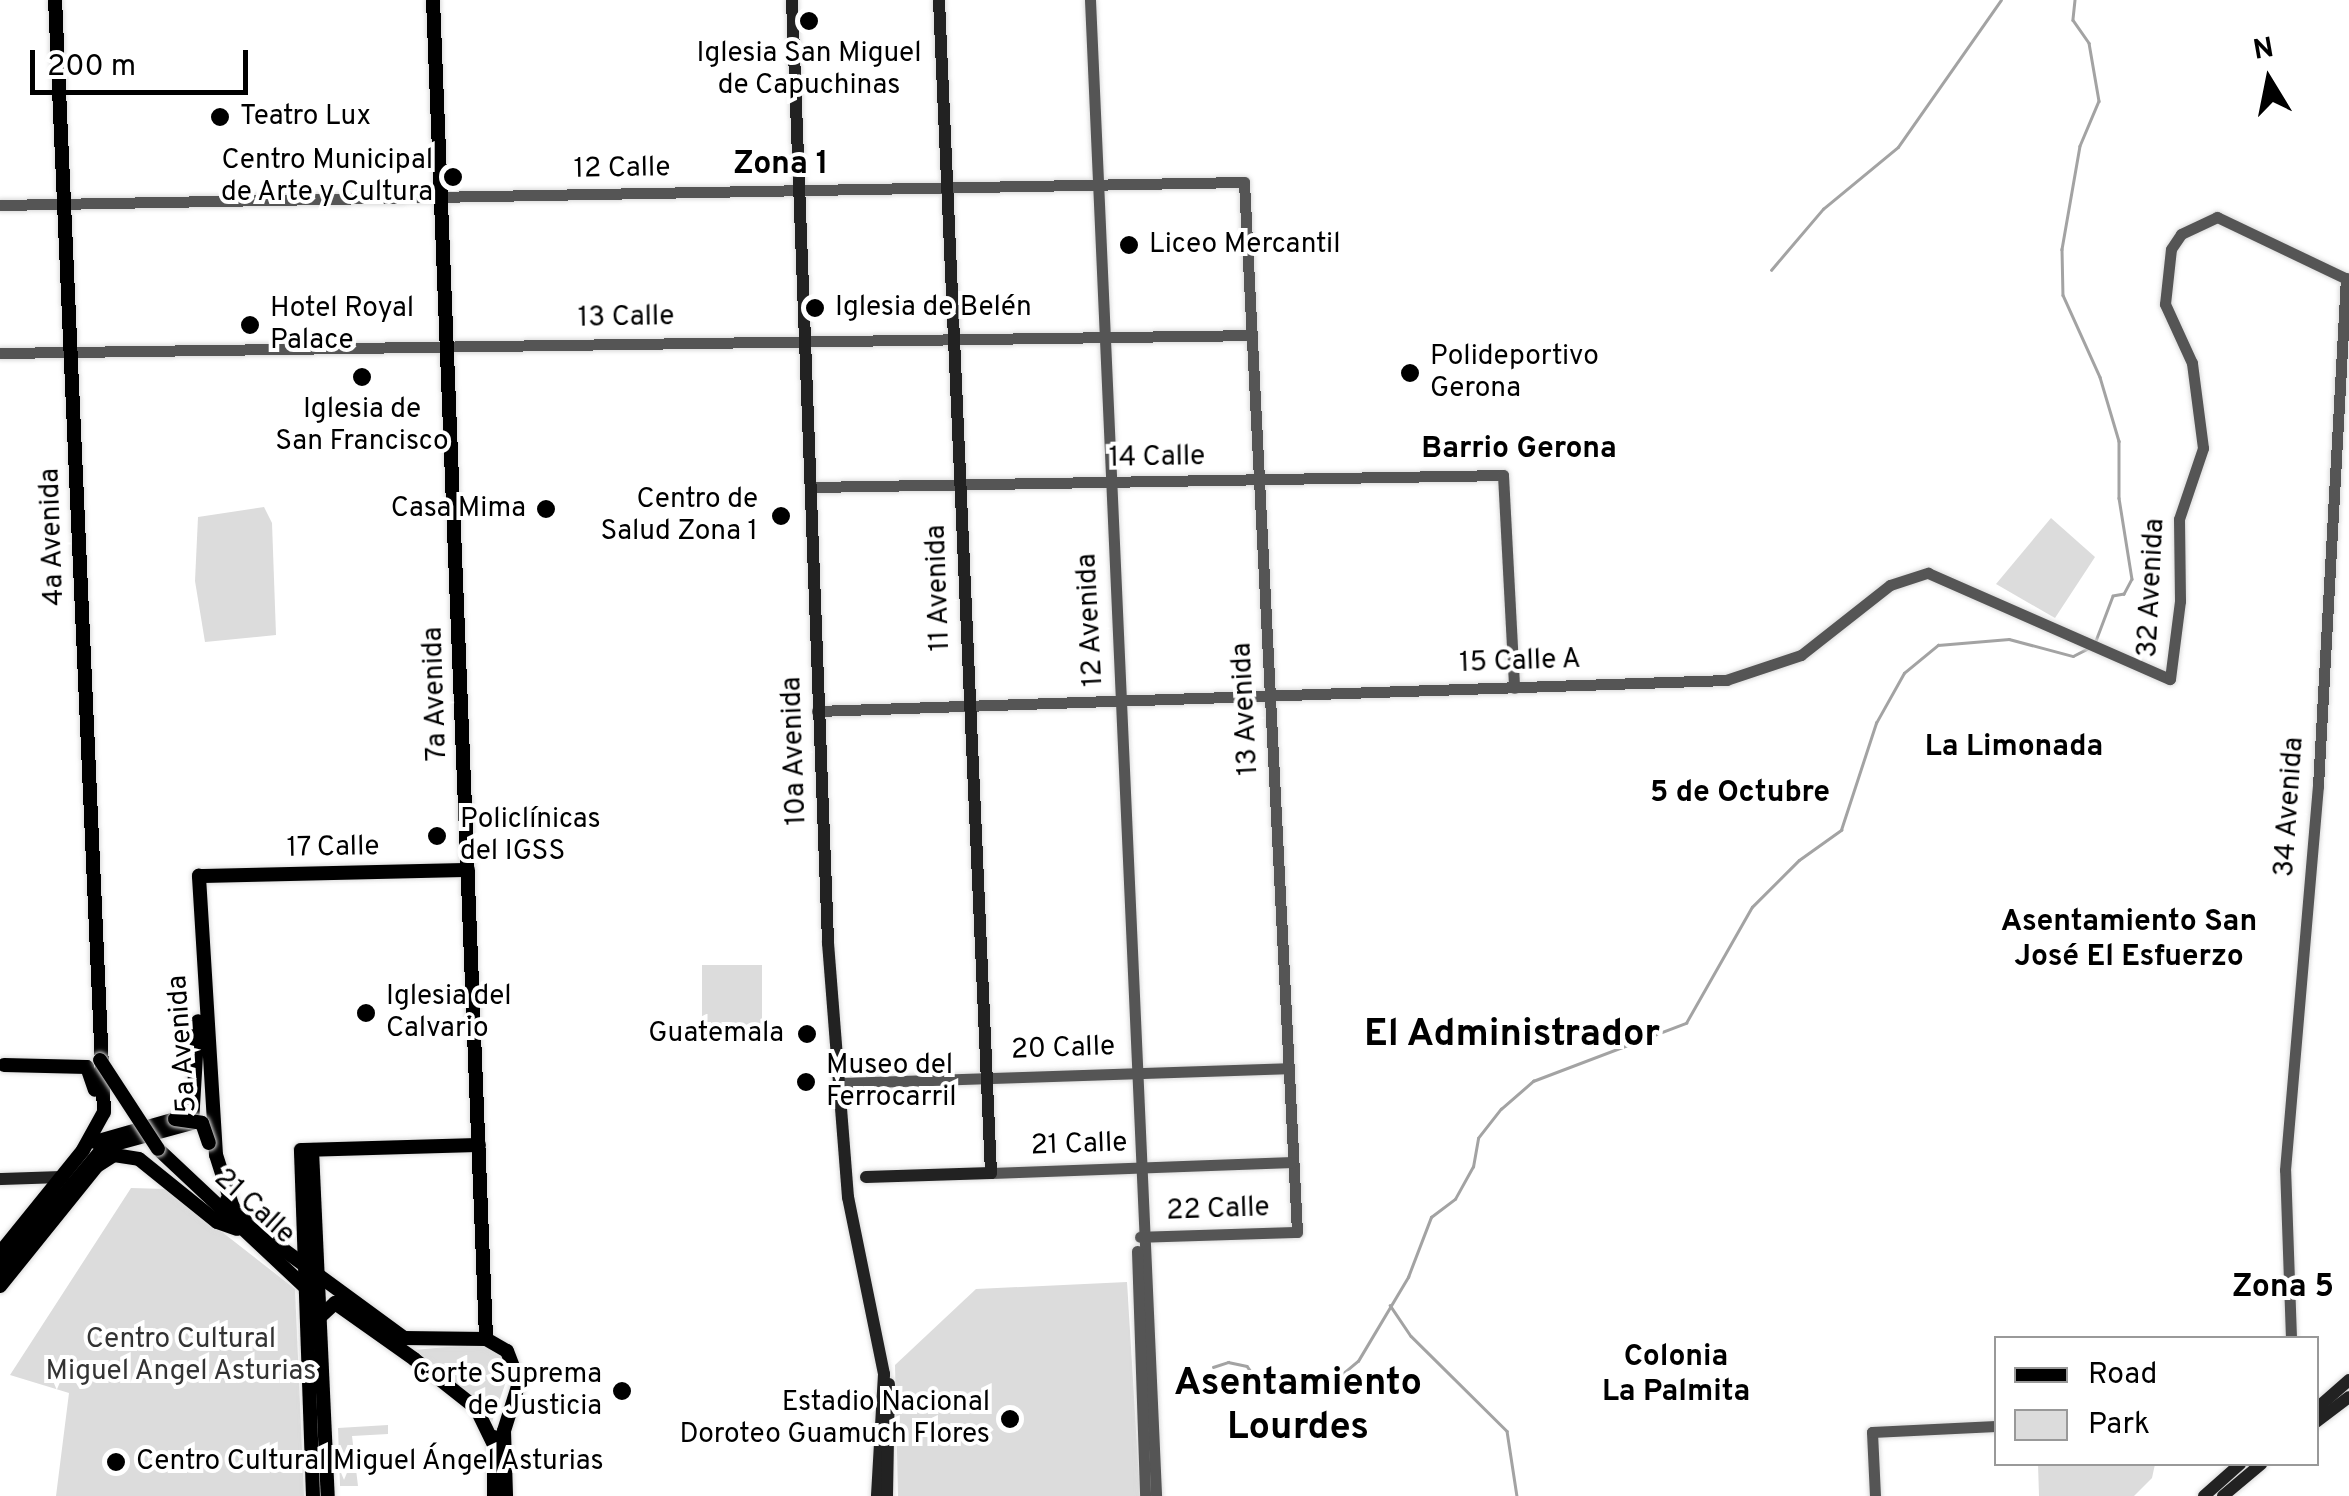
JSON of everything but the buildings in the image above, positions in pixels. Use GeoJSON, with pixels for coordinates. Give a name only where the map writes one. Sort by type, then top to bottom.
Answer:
{"type":"FeatureCollection","features":[{"type":"Feature","properties":{"kind":"main road","name":"4a Avenida"},"geometry":{"type":"LineString","coordinates":[[55,0],[103,1072],[104,1112],[95,1132]]}},
{"type":"Feature","properties":{"kind":"main road","name":"7a Avenida"},"geometry":{"type":"LineString","coordinates":[[433,0],[486,1339]]}},
{"type":"Feature","properties":{"kind":"main road","name":"10a Avenida"},"geometry":{"type":"LineString","coordinates":[[792,0],[818,712],[839,1083],[852,1220],[884,1374],[876,1496]]}},
{"type":"Feature","properties":{"kind":"main road","name":"11 Avenida"},"geometry":{"type":"LineString","coordinates":[[939,0],[990,1173]]}},
{"type":"Feature","properties":{"kind":"main road","name":"17 Calle"},"geometry":{"type":"LineString","coordinates":[[199,876],[468,870]]}},
{"type":"Feature","properties":{"kind":"main road","name":"5a Avenida"},"geometry":{"type":"LineString","coordinates":[[199,876],[216,1155],[232,1205]]}},
{"type":"Feature","properties":{"kind":"main road"},"geometry":{"type":"LineString","coordinates":[[0,1271],[101,1150],[193,1120],[204,991]]}},
{"type":"Feature","properties":{"kind":"main road"},"geometry":{"type":"LineString","coordinates":[[2,1066],[95,1059],[110,1067],[158,1149]]}},
{"type":"Feature","properties":{"kind":"main road"},"geometry":{"type":"LineString","coordinates":[[0,1253],[95,1132],[90,1069],[2,1066]]}},
{"type":"Feature","properties":{"kind":"main road"},"geometry":{"type":"LineString","coordinates":[[103,1072],[125,1108],[158,1149]]}},
{"type":"Feature","properties":{"kind":"main road"},"geometry":{"type":"LineString","coordinates":[[83,1150],[111,1133],[175,1120],[200,1121],[209,1143],[214,1176],[232,1205]]}},
{"type":"Feature","properties":{"kind":"main road"},"geometry":{"type":"LineString","coordinates":[[306,1150],[479,1145]]}},
{"type":"Feature","properties":{"kind":"main road"},"geometry":{"type":"LineString","coordinates":[[845,1146],[854,1171],[866,1177],[852,1195],[889,1383],[887,1496]]}},
{"type":"Feature","properties":{"kind":"main road","name":"21 Calle"},"geometry":{"type":"LineString","coordinates":[[158,1149],[237,1230],[374,1322],[411,1341],[486,1339]]}},
{"type":"Feature","properties":{"kind":"main road"},"geometry":{"type":"LineString","coordinates":[[304,1267],[306,1150]]}},
{"type":"Feature","properties":{"kind":"main road"},"geometry":{"type":"LineString","coordinates":[[306,1150],[312,1282],[313,1496]]}},
{"type":"Feature","properties":{"kind":"main road"},"geometry":{"type":"LineString","coordinates":[[0,1286],[97,1166],[114,1155],[139,1159],[217,1222],[237,1230]]}},
{"type":"Feature","properties":{"kind":"main road","name":"21 Calle"},"geometry":{"type":"LineString","coordinates":[[866,1177],[990,1173]]}},
{"type":"Feature","properties":{"kind":"main road"},"geometry":{"type":"LineString","coordinates":[[0,1179],[63,1177]]}},
{"type":"Feature","properties":{"kind":"main road","name":"21 Calle"},"geometry":{"type":"LineString","coordinates":[[232,1205],[304,1267],[312,1282]]}},
{"type":"Feature","properties":{"kind":"main road"},"geometry":{"type":"LineString","coordinates":[[275,1243],[294,1241],[303,1227]]}},
{"type":"Feature","properties":{"kind":"main road"},"geometry":{"type":"LineString","coordinates":[[312,1282],[320,1308],[328,1496]]}},
{"type":"Feature","properties":{"kind":"main road"},"geometry":{"type":"LineString","coordinates":[[320,1308],[335,1304],[414,1359],[476,1408],[493,1443]]}},
{"type":"Feature","properties":{"kind":"main road"},"geometry":{"type":"LineString","coordinates":[[374,1322],[414,1359]]}},
{"type":"Feature","properties":{"kind":"main road"},"geometry":{"type":"LineString","coordinates":[[486,1339],[507,1351],[516,1371],[504,1431],[506,1496]]}},
{"type":"Feature","properties":{"kind":"main road"},"geometry":{"type":"LineString","coordinates":[[494,1496],[493,1443],[516,1371]]}},
{"type":"Feature","properties":{"kind":"main road"},"geometry":{"type":"LineString","coordinates":[[2319,1407],[2349,1380]]}},
{"type":"Feature","properties":{"kind":"main road"},"geometry":{"type":"LineString","coordinates":[[2319,1420],[2349,1397]]}},
{"type":"Feature","properties":{"kind":"main road"},"geometry":{"type":"LineString","coordinates":[[2204,1496],[2238,1466]]}},
{"type":"Feature","properties":{"kind":"main road"},"geometry":{"type":"LineString","coordinates":[[2223,1496],[2259,1466]]}},
{"type":"Feature","properties":{"kind":"street","name":"12 Avenida"},"geometry":{"type":"LineString","coordinates":[[1090,0],[1140,1238],[1156,1496]]}},
{"type":"Feature","properties":{"kind":"street","name":"12 Calle"},"geometry":{"type":"LineString","coordinates":[[0,205],[1244,182]]}},
{"type":"Feature","properties":{"kind":"street","name":"13 Avenida"},"geometry":{"type":"LineString","coordinates":[[1244,182],[1297,1232]]}},
{"type":"Feature","properties":{"kind":"street","name":"32 Avenida"},"geometry":{"type":"LineString","coordinates":[[2170,679],[2180,601],[2179,519],[2203,448],[2192,363],[2163,286],[2171,250],[2198,223],[2217,218],[2347,279]]}},
{"type":"Feature","properties":{"kind":"street","name":"34 Avenida"},"geometry":{"type":"LineString","coordinates":[[2291,1336],[2285,1170],[2318,786],[2347,279]]}},
{"type":"Feature","properties":{"kind":"street","name":"13 Calle"},"geometry":{"type":"LineString","coordinates":[[0,353],[1252,335]]}},
{"type":"Feature","properties":{"kind":"street","name":"14 Calle"},"geometry":{"type":"LineString","coordinates":[[812,487],[1503,475],[1514,688]]}},
{"type":"Feature","properties":{"kind":"street","name":"15 Calle A"},"geometry":{"type":"LineString","coordinates":[[818,712],[1726,680],[1801,656],[1890,585],[1921,574],[1954,581],[2170,679]]}},
{"type":"Feature","properties":{"kind":"street","name":"20 Calle"},"geometry":{"type":"LineString","coordinates":[[839,1083],[1289,1068]]}},
{"type":"Feature","properties":{"kind":"street","name":"21 Calle"},"geometry":{"type":"LineString","coordinates":[[990,1173],[1294,1162]]}},
{"type":"Feature","properties":{"kind":"street","name":"22 Calle"},"geometry":{"type":"LineString","coordinates":[[1140,1238],[1297,1232]]}},
{"type":"Feature","properties":{"kind":"street","name":"12 Avenida"},"geometry":{"type":"LineString","coordinates":[[1140,1238],[1134,1269],[1145,1496]]}},
{"type":"Feature","properties":{"kind":"street"},"geometry":{"type":"LineString","coordinates":[[1874,1496],[1872,1432],[1994,1426]]}},
{"type":"Feature","properties":{"kind":"green space"},"geometry":{"type":"Polygon","coordinates":[[[264,507],[272,523],[276,635],[205,642],[195,581],[198,517],[264,507]]]}},
{"type":"Feature","properties":{"kind":"green space"},"geometry":{"type":"Polygon","coordinates":[[[2051,518],[2095,557],[2055,618],[1996,584],[2051,518]]]}},
{"type":"Feature","properties":{"kind":"green space"},"geometry":{"type":"Polygon","coordinates":[[[702,965],[762,965],[762,1035],[702,1035],[702,965]]]}},
{"type":"Feature","properties":{"kind":"green space","name":"Centro Cultural Miguel Angel Asturias"},"geometry":{"type":"Polygon","coordinates":[[[131,1188],[167,1189],[295,1289],[304,1496],[56,1496],[69,1393],[10,1375],[131,1188]]]}},
{"type":"Feature","properties":{"kind":"green space"},"geometry":{"type":"Polygon","coordinates":[[[1127,1282],[1140,1496],[898,1496],[895,1365],[976,1289],[1127,1282]]]}},
{"type":"Feature","properties":{"kind":"green space"},"geometry":{"type":"Polygon","coordinates":[[[481,1344],[504,1353],[510,1370],[492,1422],[477,1401],[414,1350],[481,1344]]]}},
{"type":"Feature","properties":{"kind":"green space"},"geometry":{"type":"Polygon","coordinates":[[[388,1425],[388,1434],[352,1436],[358,1486],[340,1486],[338,1428],[388,1425]]]}},
{"type":"Feature","properties":{"kind":"green space"},"geometry":{"type":"Polygon","coordinates":[[[2038,1466],[2155,1466],[2152,1478],[2134,1496],[2039,1496],[2038,1466]]]}},
{"type":"Feature","properties":{"kind":"waterway"},"geometry":{"type":"LineString","coordinates":[[1771,270],[1823,209],[1898,147],[2001,0]]}},
{"type":"Feature","properties":{"kind":"waterway"},"geometry":{"type":"LineString","coordinates":[[2075,0],[2073,20],[2089,43],[2099,101],[2080,146],[2062,249],[2063,295],[2100,377],[2119,441],[2119,498],[2132,579],[2124,594],[2113,596],[2096,641]]}},
{"type":"Feature","properties":{"kind":"waterway"},"geometry":{"type":"LineString","coordinates":[[1213,1367],[1228,1362],[1247,1366],[1261,1386],[1303,1386],[1334,1381],[1358,1361],[1408,1277],[1431,1217],[1455,1199],[1473,1167],[1478,1138],[1501,1109],[1533,1081],[1686,1023],[1752,907],[1799,860],[1841,830],[1876,723],[1904,673],[1938,645],[2009,639],[2073,656],[2091,647]]}},
{"type":"Feature","properties":{"kind":"waterway"},"geometry":{"type":"LineString","coordinates":[[1390,1305],[1411,1336],[1507,1431],[1517,1496]]}},
{"type":"Feature","properties":{"kind":"place","name":"Iglesia San Miguel de Capuchinas"},"geometry":{"type":"Point","coordinates":[809,21]}},
{"type":"Feature","properties":{"kind":"place","name":"Teatro Lux"},"geometry":{"type":"Point","coordinates":[220,117]}},
{"type":"Feature","properties":{"kind":"place","name":"Centro Municipal de Arte y Cultura"},"geometry":{"type":"Point","coordinates":[453,177]}},
{"type":"Feature","properties":{"kind":"place","name":"Liceo Mercantil"},"geometry":{"type":"Point","coordinates":[1129,245]}},
{"type":"Feature","properties":{"kind":"place","name":"Iglesia de Belén"},"geometry":{"type":"Point","coordinates":[815,308]}},
{"type":"Feature","properties":{"kind":"place","name":"Hotel Royal Palace"},"geometry":{"type":"Point","coordinates":[250,325]}},
{"type":"Feature","properties":{"kind":"place","name":"Polideportivo Gerona"},"geometry":{"type":"Point","coordinates":[1410,373]}},
{"type":"Feature","properties":{"kind":"place","name":"Iglesia de San Francisco"},"geometry":{"type":"Point","coordinates":[362,377]}},
{"type":"Feature","properties":{"kind":"place","name":"Casa Mima"},"geometry":{"type":"Point","coordinates":[546,509]}},
{"type":"Feature","properties":{"kind":"place","name":"Centro de Salud Zona 1"},"geometry":{"type":"Point","coordinates":[781,516]}},
{"type":"Feature","properties":{"kind":"place","name":"Policlínicas del IGSS"},"geometry":{"type":"Point","coordinates":[437,836]}},
{"type":"Feature","properties":{"kind":"place","name":"Iglesia del Calvario"},"geometry":{"type":"Point","coordinates":[366,1013]}},
{"type":"Feature","properties":{"kind":"place","name":"Guatemala"},"geometry":{"type":"Point","coordinates":[807,1034]}},
{"type":"Feature","properties":{"kind":"place","name":"Museo del Ferrocarril"},"geometry":{"type":"Point","coordinates":[806,1082]}},
{"type":"Feature","properties":{"kind":"place","name":"Corte Suprema de Justicia"},"geometry":{"type":"Point","coordinates":[622,1391]}},
{"type":"Feature","properties":{"kind":"place","name":"Estadio Nacional Doroteo Guamuch Flores"},"geometry":{"type":"Point","coordinates":[1010,1419]}},
{"type":"Feature","properties":{"kind":"place","name":"Centro Cultural Miguel Ángel Asturias"},"geometry":{"type":"Point","coordinates":[116,1462]}},
{"type":"Feature","properties":{"kind":"district","name":"Zona 1"},"geometry":{"type":"Point","coordinates":[781,165]}},
{"type":"Feature","properties":{"kind":"district","name":"Barrio Gerona"},"geometry":{"type":"Point","coordinates":[1519,450]}},
{"type":"Feature","properties":{"kind":"district","name":"La Limonada"},"geometry":{"type":"Point","coordinates":[2014,748]}},
{"type":"Feature","properties":{"kind":"district","name":"5 de Octubre"},"geometry":{"type":"Point","coordinates":[1740,794]}},
{"type":"Feature","properties":{"kind":"district","name":"Asentamiento San José El Esfuerzo"},"geometry":{"type":"Point","coordinates":[2129,940]}},
{"type":"Feature","properties":{"kind":"district","name":"El Administrador"},"geometry":{"type":"Point","coordinates":[1512,1036]}},
{"type":"Feature","properties":{"kind":"district","name":"Zona 5"},"geometry":{"type":"Point","coordinates":[2283,1288]}},
{"type":"Feature","properties":{"kind":"district","name":"Colonia La Palmita"},"geometry":{"type":"Point","coordinates":[1676,1375]}},
{"type":"Feature","properties":{"kind":"district","name":"Asentamiento Lourdes"},"geometry":{"type":"Point","coordinates":[1298,1407]}}]}
